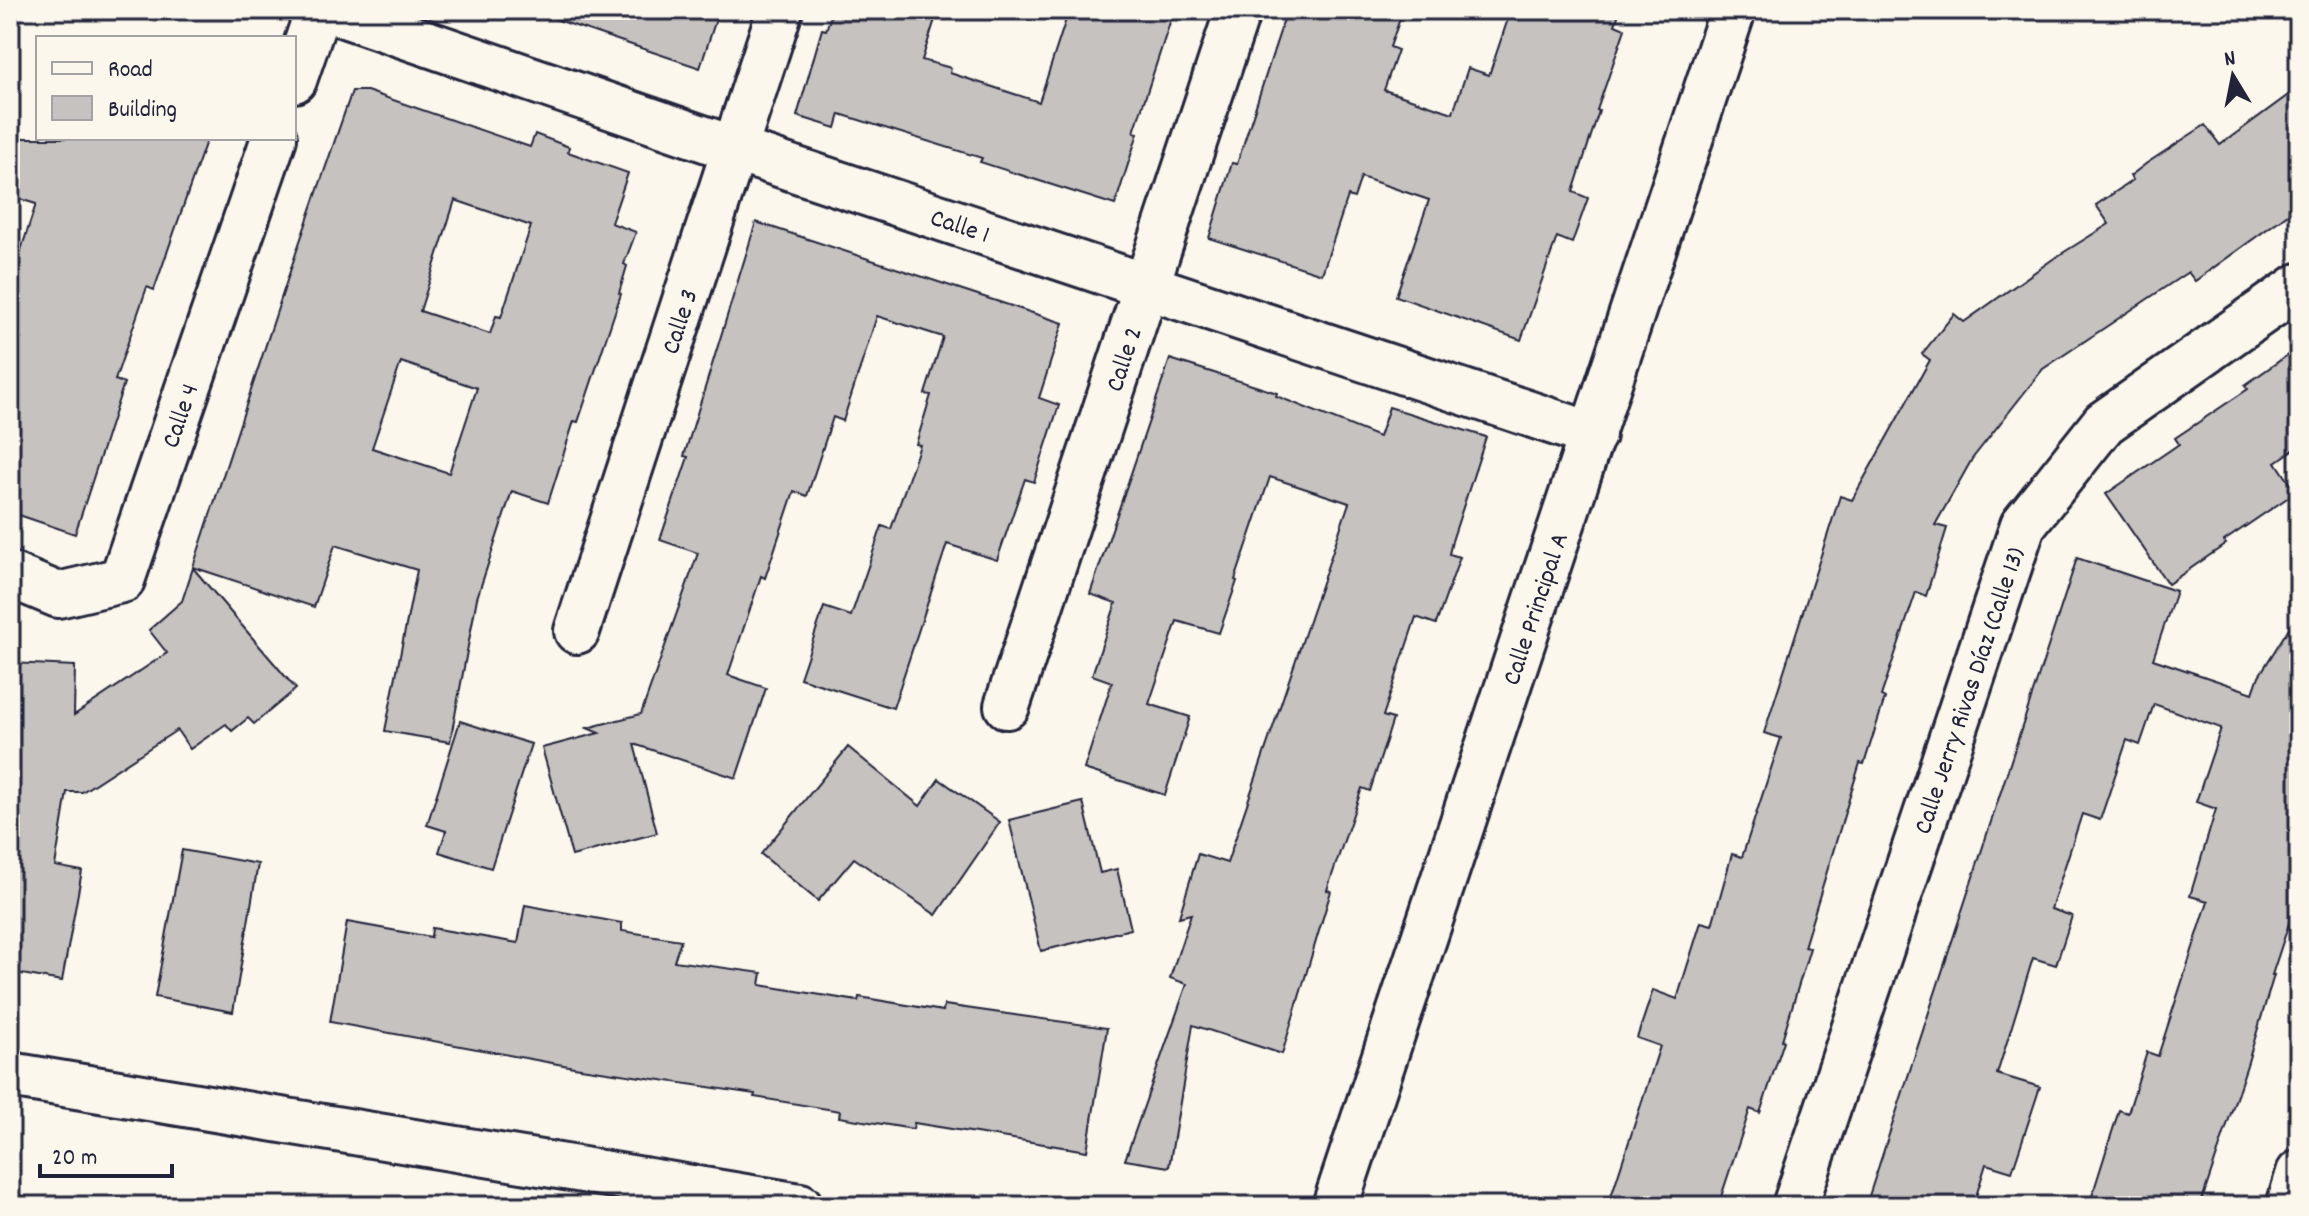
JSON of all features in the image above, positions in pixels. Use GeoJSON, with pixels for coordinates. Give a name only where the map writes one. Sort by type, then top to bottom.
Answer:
{"type":"FeatureCollection","features":[{"type":"Feature","properties":{"kind":"street"},"geometry":{"type":"LineString","coordinates":[[296,74],[318,10]]}},
{"type":"Feature","properties":{"kind":"street","name":"Calle 1"},"geometry":{"type":"LineString","coordinates":[[330,10],[734,149],[1593,435]]}},
{"type":"Feature","properties":{"kind":"street","name":"Calle 3"},"geometry":{"type":"LineString","coordinates":[[577,631],[780,10]]}},
{"type":"Feature","properties":{"kind":"street","name":"Calle 2"},"geometry":{"type":"LineString","coordinates":[[1007,706],[1238,10]]}},
{"type":"Feature","properties":{"kind":"street","name":"Calle Principal A"},"geometry":{"type":"LineString","coordinates":[[1335,1206],[1733,10]]}},
{"type":"Feature","properties":{"kind":"street","name":"Calle 4"},"geometry":{"type":"LineString","coordinates":[[10,575],[58,595],[122,580],[273,140]]}},
{"type":"Feature","properties":{"kind":"street","name":"Calle Jerry Rivas Díaz (Calle 13)"},"geometry":{"type":"LineString","coordinates":[[1795,1206],[2023,525],[2104,423],[2299,286]]}},
{"type":"Feature","properties":{"kind":"street"},"geometry":{"type":"LineString","coordinates":[[10,1075],[800,1206]]}},
{"type":"Feature","properties":{"kind":"street"},"geometry":{"type":"LineString","coordinates":[[2289,1206],[2299,1173]]}},
{"type":"Feature","properties":{"kind":"building"},"geometry":{"type":"Polygon","coordinates":[[[547,10],[719,10],[700,68],[546,16],[547,10]]]}},
{"type":"Feature","properties":{"kind":"building"},"geometry":{"type":"Polygon","coordinates":[[[833,10],[938,10],[922,60],[951,68],[950,73],[1039,102],[1069,10],[1174,10],[1134,132],[1138,133],[1115,205],[980,162],[982,158],[840,114],[836,128],[797,116],[822,29],[826,30],[833,10]]]}},
{"type":"Feature","properties":{"kind":"building"},"geometry":{"type":"Polygon","coordinates":[[[1287,10],[1403,10],[1390,47],[1398,50],[1384,90],[1453,113],[1468,68],[1489,75],[1511,10],[1620,10],[1615,25],[1625,29],[1573,192],[1588,198],[1572,243],[1557,237],[1521,340],[1396,296],[1429,200],[1361,177],[1354,198],[1348,196],[1322,274],[1209,238],[1232,163],[1237,164],[1287,10]]]}},
{"type":"Feature","properties":{"kind":"building"},"geometry":{"type":"Polygon","coordinates":[[[2299,87],[2299,206],[2195,281],[2188,272],[2043,369],[1972,459],[1935,525],[1947,528],[1926,596],[1916,592],[1804,947],[1810,948],[1784,1041],[1760,1113],[1750,1109],[1718,1206],[1608,1206],[1660,1046],[1637,1038],[1653,990],[1677,999],[1701,922],[1712,925],[1732,854],[1742,857],[1781,738],[1764,733],[1840,496],[1852,500],[1930,360],[1922,354],[1954,314],[1964,322],[2109,224],[2096,205],[2133,180],[2130,176],[2147,163],[2205,125],[2220,145],[2299,87]]]}},
{"type":"Feature","properties":{"kind":"building"},"geometry":{"type":"Polygon","coordinates":[[[352,91],[367,91],[530,147],[535,134],[569,147],[568,152],[628,173],[611,223],[636,232],[624,264],[627,266],[621,294],[578,422],[574,421],[548,503],[512,491],[477,598],[450,742],[385,731],[417,570],[335,545],[314,607],[193,567],[352,91]],[[455,200],[420,311],[490,334],[496,316],[501,317],[531,226],[455,200]],[[401,362],[372,448],[449,473],[477,388],[401,362]]]}},
{"type":"Feature","properties":{"kind":"building"},"geometry":{"type":"Polygon","coordinates":[[[10,138],[206,140],[154,290],[147,287],[115,380],[124,383],[75,534],[10,512],[10,372],[21,338],[10,333],[10,284],[36,204],[10,196],[10,138]]]}},
{"type":"Feature","properties":{"kind":"building"},"geometry":{"type":"Polygon","coordinates":[[[756,222],[1063,323],[1039,398],[1059,405],[1034,482],[1025,479],[997,560],[947,544],[893,708],[800,678],[824,607],[851,616],[882,526],[891,529],[920,445],[916,444],[931,395],[925,394],[943,337],[877,316],[843,421],[833,417],[807,496],[794,491],[728,675],[766,688],[736,778],[634,744],[657,833],[572,856],[542,748],[599,733],[587,728],[641,714],[698,553],[660,540],[688,457],[684,456],[756,222]]]}},
{"type":"Feature","properties":{"kind":"building"},"geometry":{"type":"Polygon","coordinates":[[[2299,347],[2299,446],[2276,462],[2296,492],[2168,584],[2106,494],[2179,444],[2175,438],[2248,389],[2245,385],[2299,347]]]}},
{"type":"Feature","properties":{"kind":"building"},"geometry":{"type":"Polygon","coordinates":[[[1170,359],[1277,393],[1276,396],[1379,437],[1389,407],[1486,437],[1449,554],[1460,557],[1436,624],[1416,617],[1383,716],[1393,719],[1370,791],[1362,788],[1327,890],[1331,891],[1282,1054],[1193,1025],[1169,1167],[1125,1160],[1187,984],[1170,978],[1191,914],[1179,917],[1198,854],[1227,863],[1349,503],[1270,477],[1219,633],[1177,621],[1149,704],[1190,717],[1165,795],[1084,769],[1112,682],[1092,675],[1116,603],[1090,594],[1170,359]]]}},
{"type":"Feature","properties":{"kind":"building"},"geometry":{"type":"Polygon","coordinates":[[[2077,558],[2176,591],[2153,659],[2253,693],[2259,676],[2299,612],[2299,893],[2200,1206],[2124,1206],[2092,1196],[2119,1110],[2128,1113],[2147,1052],[2158,1056],[2208,901],[2190,896],[2216,809],[2196,802],[2221,728],[2154,704],[2140,745],[2127,740],[2100,820],[2082,814],[2051,909],[2072,916],[2056,965],[2033,958],[1997,1074],[2040,1087],[2012,1172],[1986,1164],[1973,1206],[1889,1206],[1868,1199],[2077,558]]]}},
{"type":"Feature","properties":{"kind":"building"},"geometry":{"type":"Polygon","coordinates":[[[193,568],[296,689],[254,724],[248,718],[232,731],[226,724],[190,749],[177,730],[82,792],[67,792],[55,866],[82,871],[62,981],[10,972],[10,842],[19,790],[10,790],[10,663],[75,666],[74,715],[167,653],[149,630],[182,601],[193,568]]]}},
{"type":"Feature","properties":{"kind":"building"},"geometry":{"type":"Polygon","coordinates":[[[460,721],[531,744],[491,868],[439,852],[446,831],[427,825],[460,721]]]}},
{"type":"Feature","properties":{"kind":"building"},"geometry":{"type":"Polygon","coordinates":[[[848,747],[920,806],[939,779],[1000,822],[936,915],[854,858],[818,901],[761,854],[848,747]]]}},
{"type":"Feature","properties":{"kind":"building"},"geometry":{"type":"Polygon","coordinates":[[[1083,802],[1100,873],[1117,869],[1131,929],[1041,951],[1009,820],[1083,802]]]}},
{"type":"Feature","properties":{"kind":"building"},"geometry":{"type":"Polygon","coordinates":[[[182,850],[258,864],[233,1012],[155,997],[182,850]]]}},
{"type":"Feature","properties":{"kind":"building"},"geometry":{"type":"Polygon","coordinates":[[[525,905],[622,923],[622,931],[681,940],[674,961],[762,973],[760,985],[858,1001],[859,997],[943,1011],[944,1005],[1107,1028],[1087,1151],[914,1123],[913,1129],[839,1117],[840,1111],[754,1097],[755,1094],[574,1067],[330,1022],[347,922],[431,937],[432,928],[518,943],[525,905]]]}}]}
